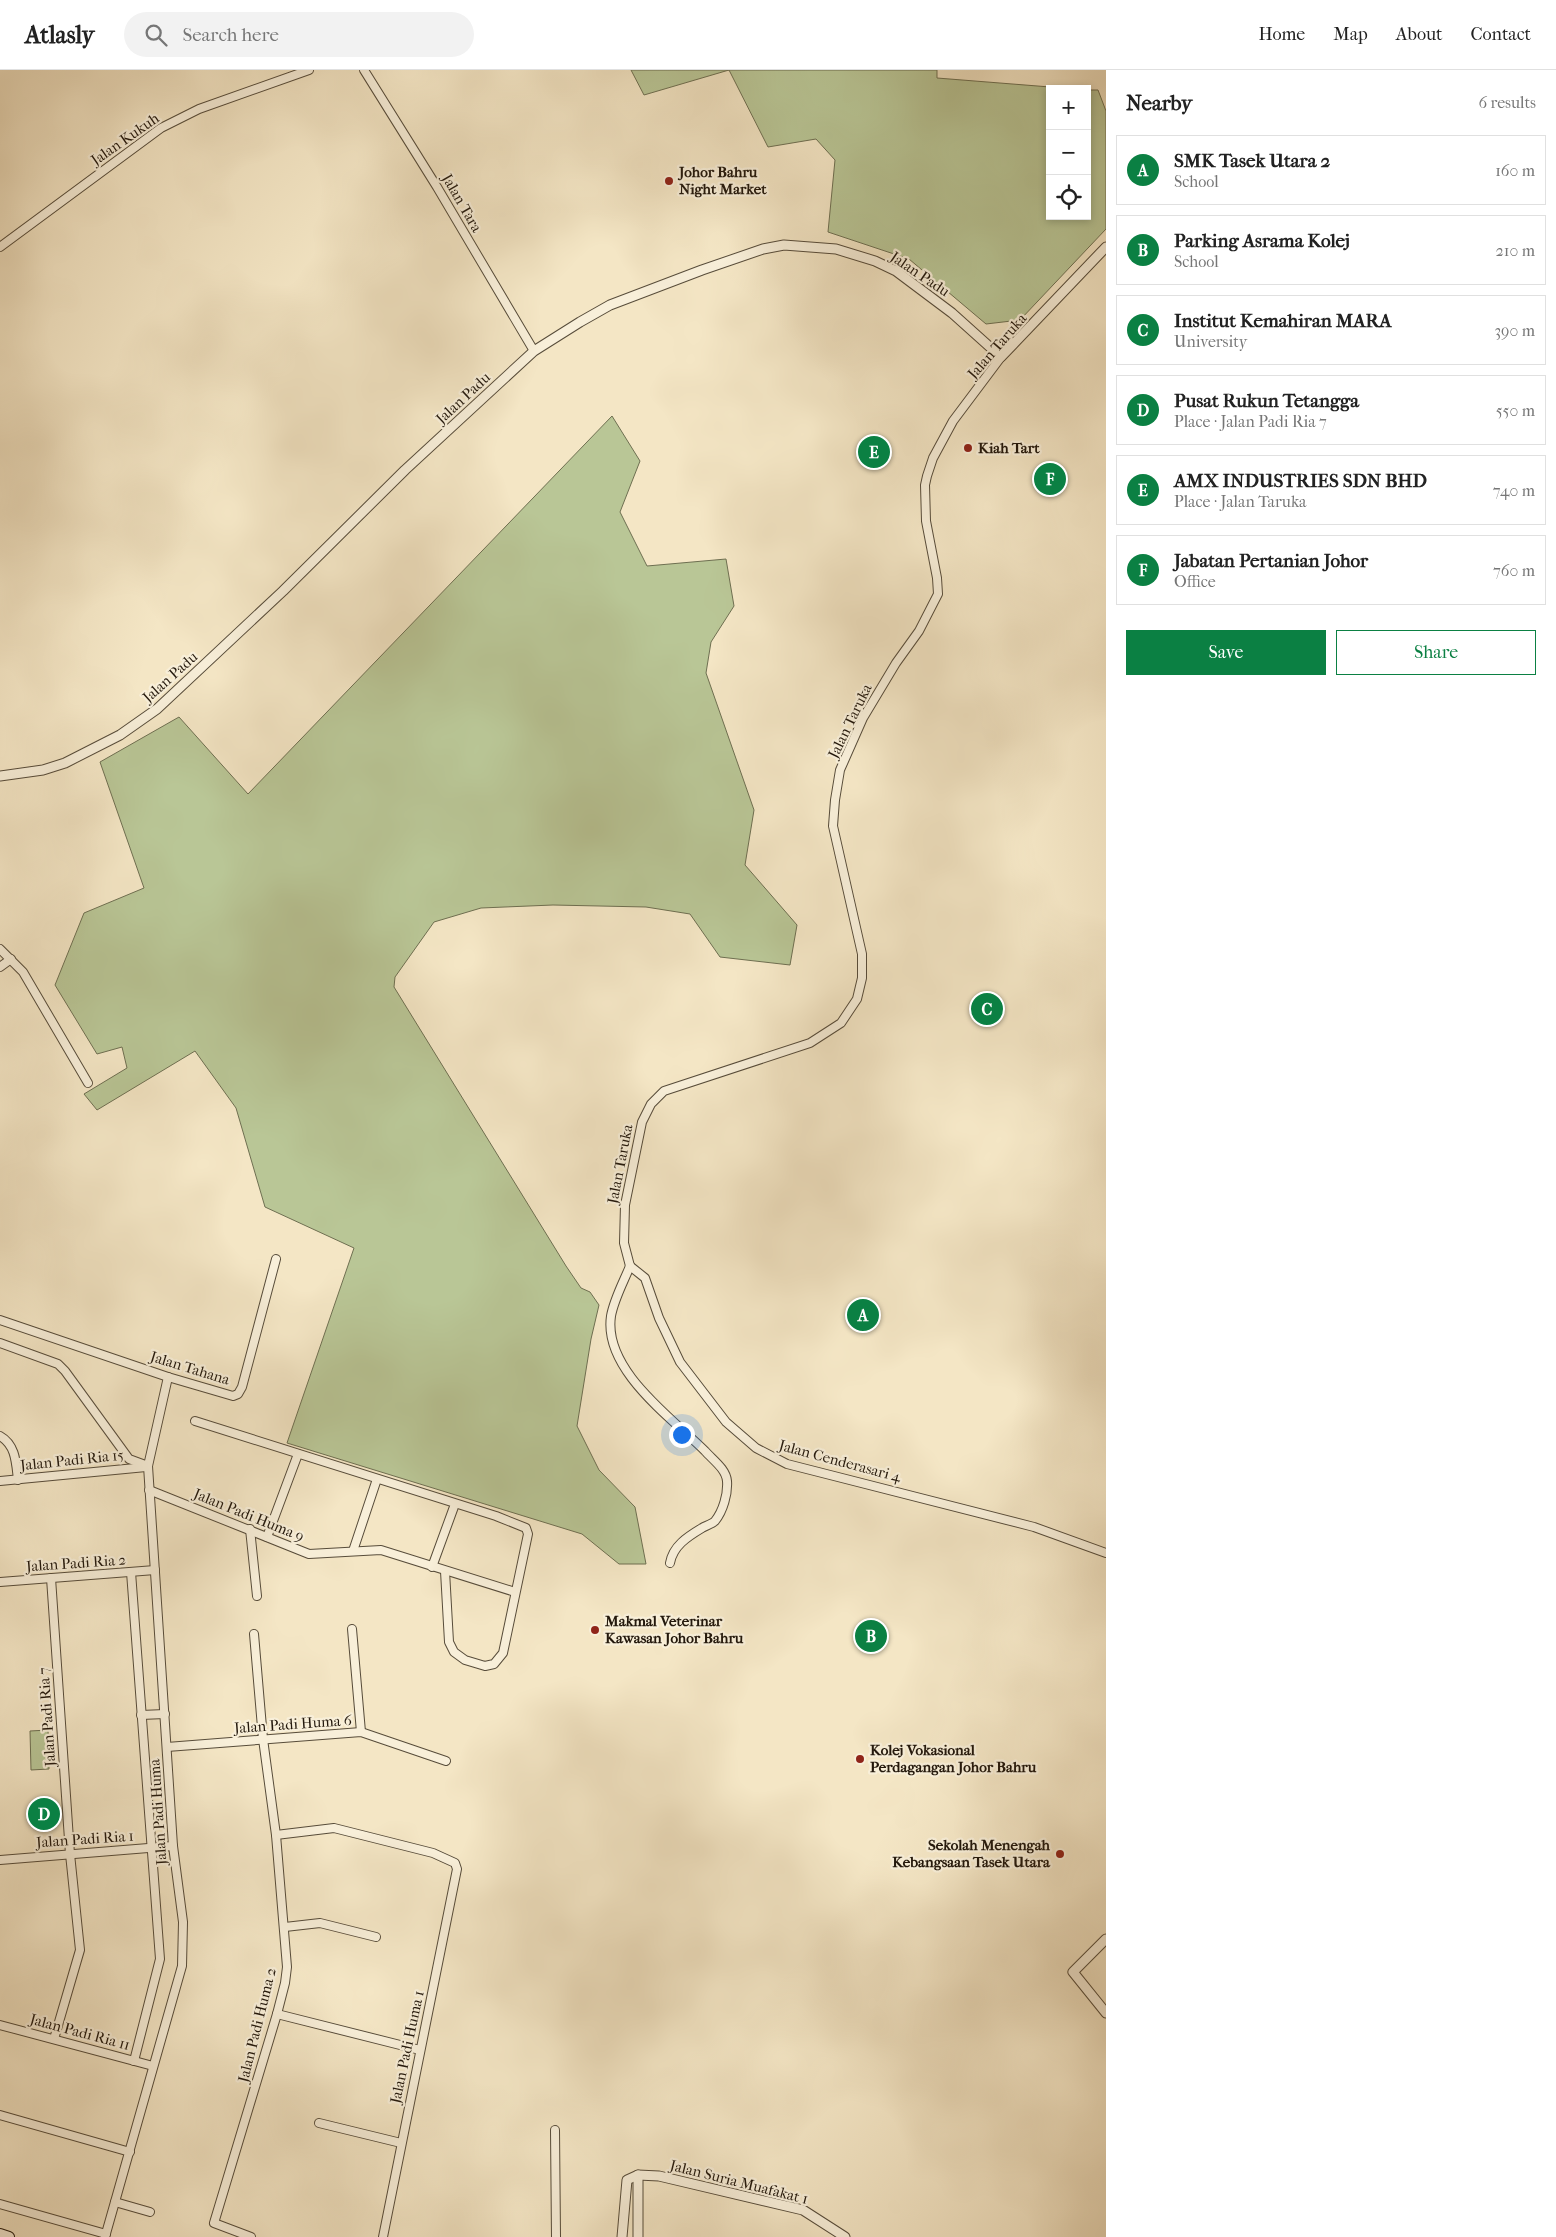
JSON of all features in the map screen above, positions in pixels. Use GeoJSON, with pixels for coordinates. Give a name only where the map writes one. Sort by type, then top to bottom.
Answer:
{"type":"FeatureCollection","features":[{"type":"Feature","properties":{"kind":"main road"},"geometry":{"type":"LineString","coordinates":[[0,2234],[9,2237]]}},
{"type":"Feature","properties":{"kind":"street","name":"Jalan Kukuh"},"geometry":{"type":"LineString","coordinates":[[0,247],[162,128],[199,109],[309,70]]}},
{"type":"Feature","properties":{"kind":"street","name":"Jalan Tara"},"geometry":{"type":"LineString","coordinates":[[364,70],[437,187],[534,351]]}},
{"type":"Feature","properties":{"kind":"street","name":"Jalan Padu"},"geometry":{"type":"LineString","coordinates":[[0,776],[43,770],[65,764],[120,735],[157,709],[283,591],[406,470],[534,351],[580,322],[610,306],[702,270],[764,249],[784,245],[836,249],[875,261],[896,271],[952,314],[1001,357]]}},
{"type":"Feature","properties":{"kind":"street","name":"Jalan Taruka"},"geometry":{"type":"LineString","coordinates":[[630,1266],[624,1243],[625,1205],[642,1122],[651,1104],[664,1090],[810,1043],[841,1023],[858,999],[862,978],[862,954],[834,826],[834,800],[840,770],[863,718],[896,663],[919,631],[938,594],[937,578],[926,521],[925,485],[927,476],[933,458],[953,421],[1001,357],[1106,247]]}},
{"type":"Feature","properties":{"kind":"street"},"geometry":{"type":"LineString","coordinates":[[0,949],[23,972],[88,1083]]}},
{"type":"Feature","properties":{"kind":"street"},"geometry":{"type":"LineString","coordinates":[[0,967],[11,959]]}},
{"type":"Feature","properties":{"kind":"street","name":"Jalan Tahana"},"geometry":{"type":"LineString","coordinates":[[0,1320],[168,1377],[233,1396],[238,1394],[242,1387],[276,1259]]}},
{"type":"Feature","properties":{"kind":"street","name":"Jalan Cenderasari 4"},"geometry":{"type":"LineString","coordinates":[[630,1266],[645,1278],[660,1318],[680,1362],[726,1422],[766,1455],[787,1464],[1034,1527],[1106,1553]]}},
{"type":"Feature","properties":{"kind":"street"},"geometry":{"type":"LineString","coordinates":[[630,1266],[611,1316],[613,1339],[620,1358],[630,1376],[650,1402],[683,1429],[722,1469],[727,1480],[725,1500],[714,1521],[688,1536],[672,1552],[670,1563]]}},
{"type":"Feature","properties":{"kind":"street"},"geometry":{"type":"LineString","coordinates":[[0,1343],[58,1364],[129,1460],[148,1466]]}},
{"type":"Feature","properties":{"kind":"street","name":"Jalan Padi Huma"},"geometry":{"type":"LineString","coordinates":[[105,2235],[182,1966],[183,1922],[173,1846],[168,1747],[148,1466],[168,1377]]}},
{"type":"Feature","properties":{"kind":"street"},"geometry":{"type":"LineString","coordinates":[[195,1421],[496,1516],[527,1530],[503,1653],[494,1664],[485,1666],[465,1660],[454,1652],[449,1642],[445,1570]]}},
{"type":"Feature","properties":{"kind":"street"},"geometry":{"type":"LineString","coordinates":[[0,1436],[8,1441],[14,1452],[18,1480]]}},
{"type":"Feature","properties":{"kind":"street"},"geometry":{"type":"LineString","coordinates":[[267,1537],[298,1454]]}},
{"type":"Feature","properties":{"kind":"street","name":"Jalan Padi Ria 15"},"geometry":{"type":"LineString","coordinates":[[0,1481],[148,1466]]}},
{"type":"Feature","properties":{"kind":"street"},"geometry":{"type":"LineString","coordinates":[[353,1551],[377,1479]]}},
{"type":"Feature","properties":{"kind":"street","name":"Jalan Padi Huma 9"},"geometry":{"type":"LineString","coordinates":[[149,1490],[250,1529],[308,1554],[381,1550],[515,1592]]}},
{"type":"Feature","properties":{"kind":"street"},"geometry":{"type":"LineString","coordinates":[[432,1567],[455,1504]]}},
{"type":"Feature","properties":{"kind":"street"},"geometry":{"type":"LineString","coordinates":[[250,1529],[257,1596]]}},
{"type":"Feature","properties":{"kind":"street","name":"Jalan Padi Ria 2"},"geometry":{"type":"LineString","coordinates":[[0,1582],[155,1570]]}},
{"type":"Feature","properties":{"kind":"street","name":"Jalan Padi Huma"},"geometry":{"type":"LineString","coordinates":[[130,1572],[160,1959],[134,2061]]}},
{"type":"Feature","properties":{"kind":"street","name":"Jalan Padi Ria 7"},"geometry":{"type":"LineString","coordinates":[[52,1578],[70,1854],[80,1950],[54,2040]]}},
{"type":"Feature","properties":{"kind":"street"},"geometry":{"type":"LineString","coordinates":[[352,1629],[361,1732]]}},
{"type":"Feature","properties":{"kind":"street","name":"Jalan Padi Huma 2"},"geometry":{"type":"LineString","coordinates":[[251,2237],[214,2223],[285,1983],[285,1927],[276,1835],[262,1740],[254,1634]]}},
{"type":"Feature","properties":{"kind":"street"},"geometry":{"type":"LineString","coordinates":[[141,1715],[165,1714]]}},
{"type":"Feature","properties":{"kind":"street","name":"Jalan Padi Huma 6"},"geometry":{"type":"LineString","coordinates":[[168,1747],[361,1732],[446,1761]]}},
{"type":"Feature","properties":{"kind":"street","name":"Jalan Padi Huma 1"},"geometry":{"type":"LineString","coordinates":[[276,1835],[334,1828],[433,1853],[455,1863],[457,1870],[383,2237]]}},
{"type":"Feature","properties":{"kind":"street","name":"Jalan Padi Ria 1"},"geometry":{"type":"LineString","coordinates":[[0,1860],[173,1846]]}},
{"type":"Feature","properties":{"kind":"street"},"geometry":{"type":"LineString","coordinates":[[285,1927],[320,1923],[376,1937]]}},
{"type":"Feature","properties":{"kind":"street"},"geometry":{"type":"LineString","coordinates":[[1106,1939],[1073,1972],[1106,2013]]}},
{"type":"Feature","properties":{"kind":"street"},"geometry":{"type":"LineString","coordinates":[[276,2014],[420,2050]]}},
{"type":"Feature","properties":{"kind":"street","name":"Jalan Padi Ria 11"},"geometry":{"type":"LineString","coordinates":[[0,2025],[153,2066]]}},
{"type":"Feature","properties":{"kind":"street"},"geometry":{"type":"LineString","coordinates":[[0,2115],[130,2152]]}},
{"type":"Feature","properties":{"kind":"street"},"geometry":{"type":"LineString","coordinates":[[319,2123],[401,2143]]}},
{"type":"Feature","properties":{"kind":"street"},"geometry":{"type":"LineString","coordinates":[[555,2130],[556,2237]]}},
{"type":"Feature","properties":{"kind":"street"},"geometry":{"type":"LineString","coordinates":[[622,2237],[627,2180],[638,2175],[638,2237]]}},
{"type":"Feature","properties":{"kind":"street","name":"Jalan Suria Muafakat 1"},"geometry":{"type":"LineString","coordinates":[[638,2175],[659,2176],[803,2210],[845,2237]]}},
{"type":"Feature","properties":{"kind":"street"},"geometry":{"type":"LineString","coordinates":[[115,2202],[150,2212]]}},
{"type":"Feature","properties":{"kind":"street"},"geometry":{"type":"LineString","coordinates":[[0,2204],[105,2235]]}},
{"type":"Feature","properties":{"kind":"green space"},"geometry":{"type":"Polygon","coordinates":[[[631,70],[729,70],[644,95],[631,70]]]}},
{"type":"Feature","properties":{"kind":"green space"},"geometry":{"type":"Polygon","coordinates":[[[729,70],[937,70],[937,78],[1046,87],[1046,220],[1091,220],[1091,90],[1098,90],[1106,111],[1106,229],[1020,320],[986,324],[909,259],[828,232],[835,160],[816,139],[768,147],[729,70]]]}},
{"type":"Feature","properties":{"kind":"green space"},"geometry":{"type":"Polygon","coordinates":[[[612,416],[640,461],[620,512],[647,566],[726,559],[734,606],[711,642],[706,673],[754,810],[745,865],[797,925],[790,965],[720,957],[690,914],[646,907],[553,905],[481,908],[434,922],[395,977],[394,987],[566,1266],[581,1288],[590,1292],[599,1305],[591,1339],[577,1426],[599,1470],[635,1507],[646,1564],[619,1564],[582,1534],[287,1443],[354,1248],[265,1207],[236,1108],[195,1051],[97,1110],[84,1094],[127,1068],[122,1047],[97,1054],[55,985],[84,913],[144,888],[100,762],[179,717],[248,794],[612,416]]]}},
{"type":"Feature","properties":{"kind":"green space"},"geometry":{"type":"Polygon","coordinates":[[[48,1730],[49,1769],[31,1770],[30,1731],[48,1730]]]}},
{"type":"Feature","properties":{"kind":"place","name":"Johor Bahru Night Market"},"geometry":{"type":"Point","coordinates":[669,181]}},
{"type":"Feature","properties":{"kind":"place","name":"Kiah Tart"},"geometry":{"type":"Point","coordinates":[968,448]}},
{"type":"Feature","properties":{"kind":"place","name":"AMX INDUSTRIES SDN BHD"},"geometry":{"type":"Point","coordinates":[874,452]}},
{"type":"Feature","properties":{"kind":"place","name":"Jabatan Pertanian Johor"},"geometry":{"type":"Point","coordinates":[1050,479]}},
{"type":"Feature","properties":{"kind":"place","name":"Institut Kemahiran MARA"},"geometry":{"type":"Point","coordinates":[987,1009]}},
{"type":"Feature","properties":{"kind":"place","name":"SMK Tasek Utara 2"},"geometry":{"type":"Point","coordinates":[863,1315]}},
{"type":"Feature","properties":{"kind":"place","name":"Makmal Veterinar Kawasan Johor Bahru"},"geometry":{"type":"Point","coordinates":[595,1630]}},
{"type":"Feature","properties":{"kind":"place","name":"Parking Asrama Kolej"},"geometry":{"type":"Point","coordinates":[871,1636]}},
{"type":"Feature","properties":{"kind":"place","name":"Kolej Vokasional Perdagangan Johor Bahru"},"geometry":{"type":"Point","coordinates":[860,1759]}},
{"type":"Feature","properties":{"kind":"place","name":"Pusat Rukun Tetangga"},"geometry":{"type":"Point","coordinates":[44,1814]}},
{"type":"Feature","properties":{"kind":"place","name":"Sekolah Menengah Kebangsaan Tasek Utara"},"geometry":{"type":"Point","coordinates":[1060,1854]}}]}
